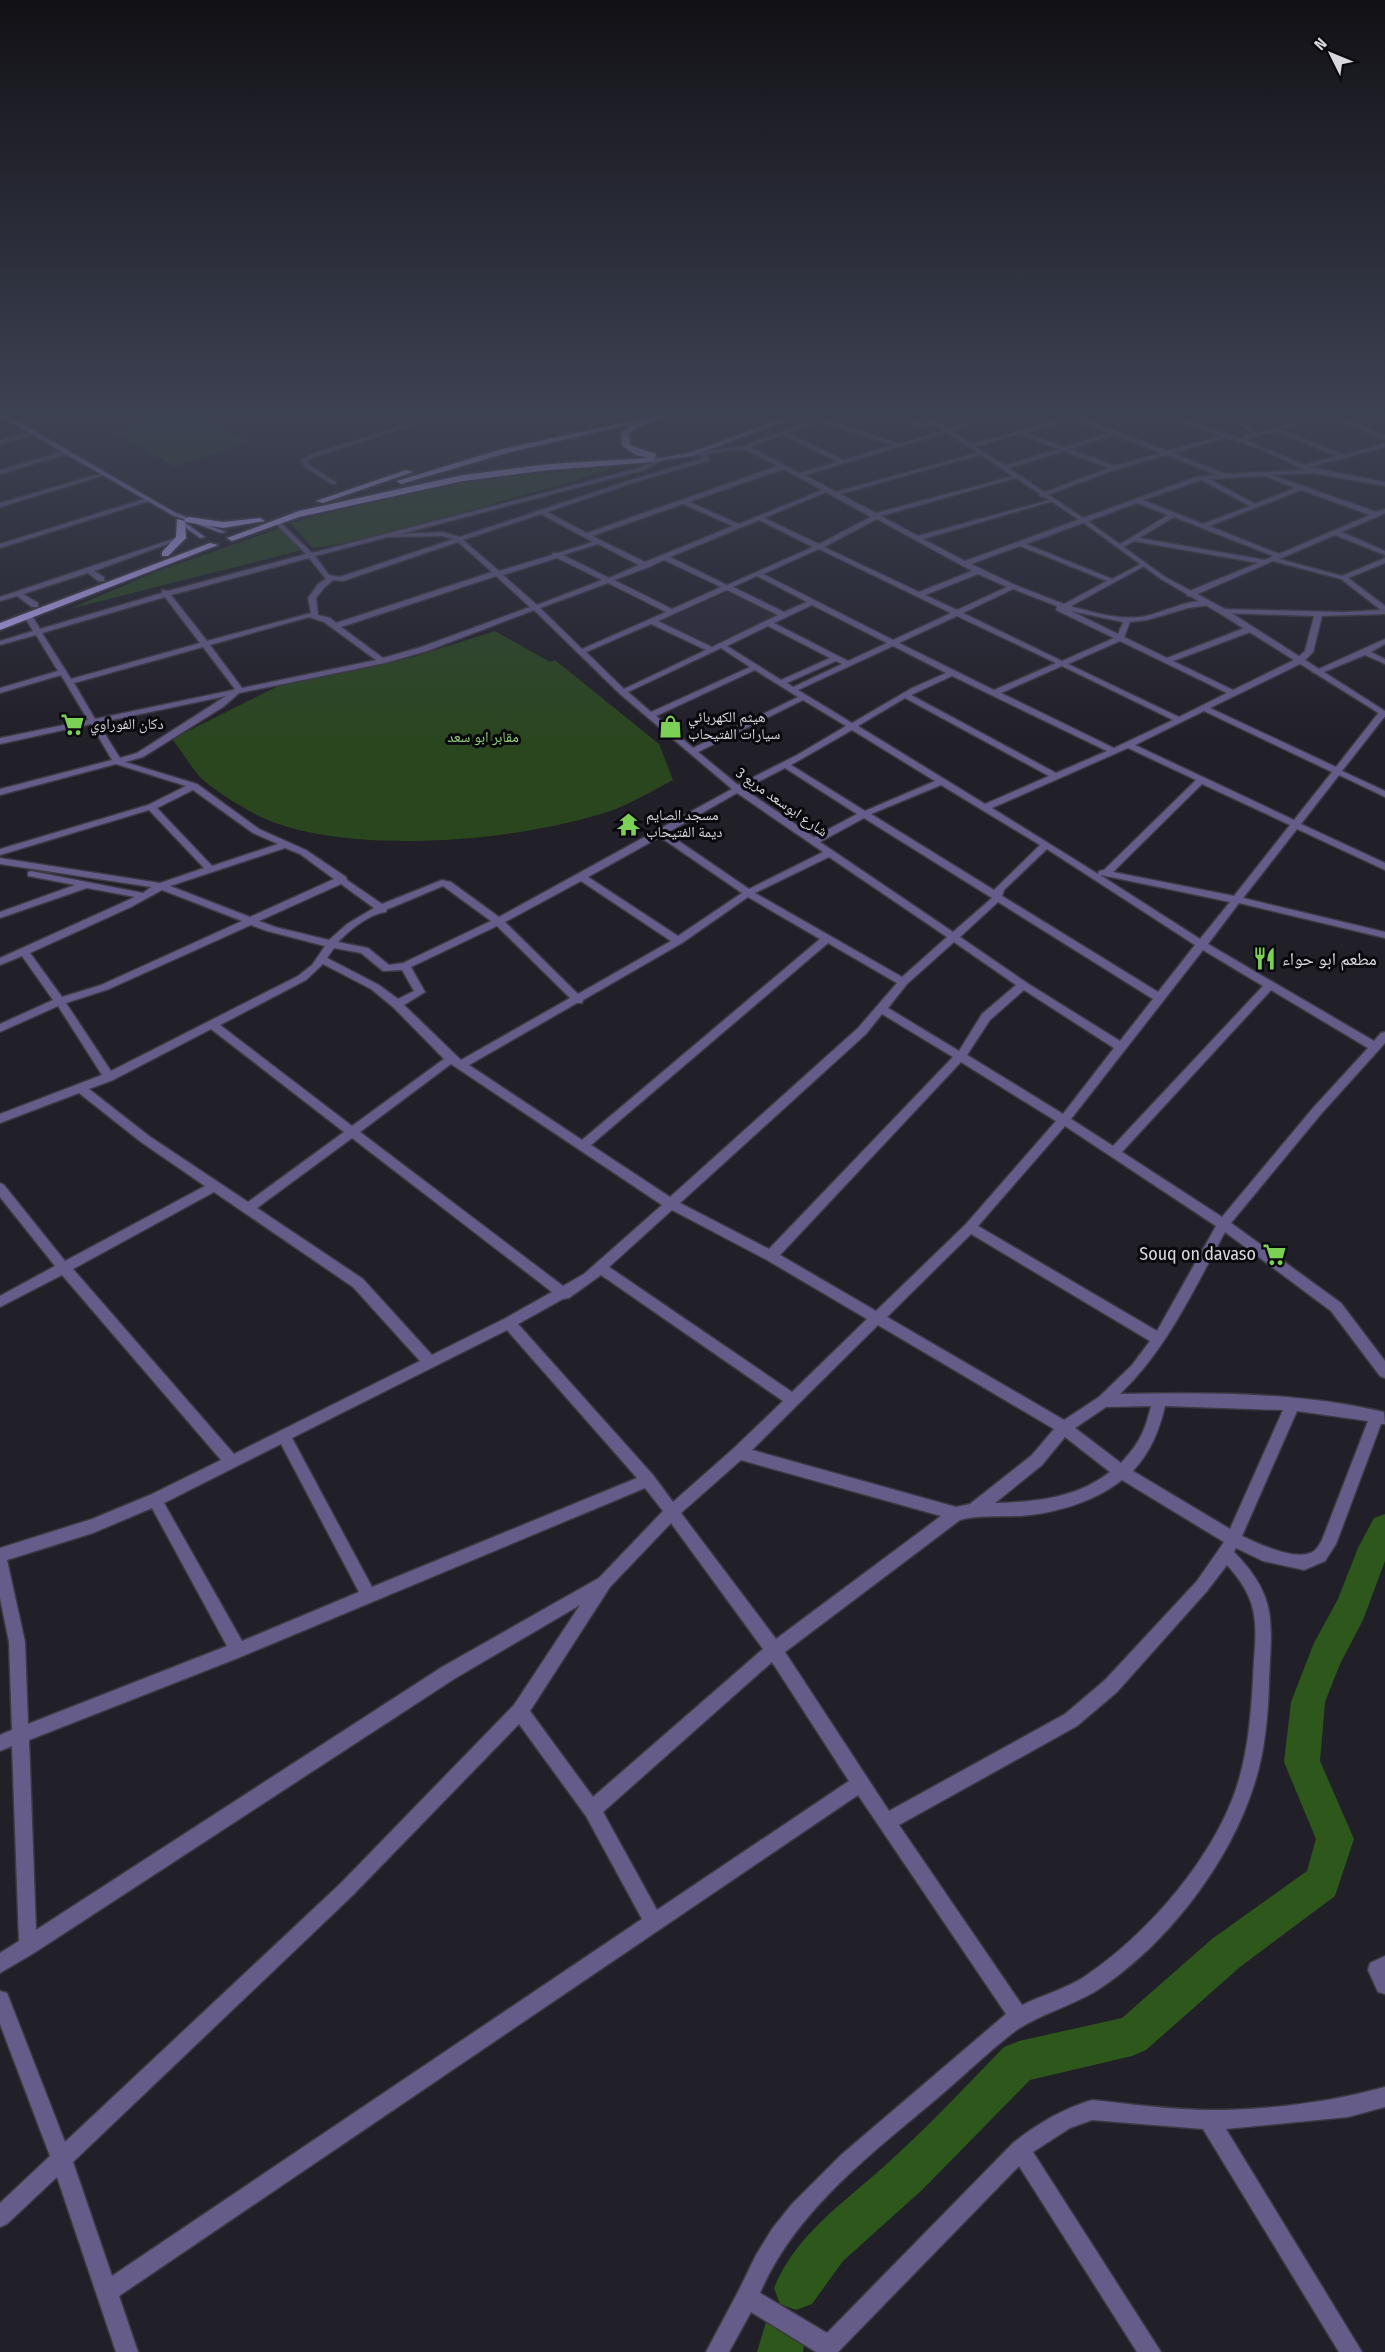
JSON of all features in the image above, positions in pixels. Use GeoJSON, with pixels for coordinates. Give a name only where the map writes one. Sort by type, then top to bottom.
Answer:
{"type":"FeatureCollection","features":[{"type":"Feature","properties":{"kind":"highway"},"geometry":{"type":"LineString","coordinates":[[165,554],[180,538],[181,524]]}},
{"type":"Feature","properties":{"kind":"highway"},"geometry":{"type":"LineString","coordinates":[[214,524],[233,524]]}},
{"type":"Feature","properties":{"kind":"highway"},"geometry":{"type":"LineString","coordinates":[[228,534],[254,524]]}},
{"type":"Feature","properties":{"kind":"highway"},"geometry":{"type":"LineString","coordinates":[[0,619],[201,538],[271,524]]}},
{"type":"Feature","properties":{"kind":"highway"},"geometry":{"type":"LineString","coordinates":[[0,627],[213,545],[228,542],[228,534]]}},
{"type":"Feature","properties":{"kind":"highway"},"geometry":{"type":"LineString","coordinates":[[201,538],[202,543],[213,545]]}},
{"type":"Feature","properties":{"kind":"main road"},"geometry":{"type":"LineString","coordinates":[[186,524],[201,538]]}},
{"type":"Feature","properties":{"kind":"main road"},"geometry":{"type":"LineString","coordinates":[[196,524],[228,534]]}},
{"type":"Feature","properties":{"kind":"street"},"geometry":{"type":"LineString","coordinates":[[0,546],[71,524]]}},
{"type":"Feature","properties":{"kind":"street"},"geometry":{"type":"LineString","coordinates":[[280,524],[330,579]]}},
{"type":"Feature","properties":{"kind":"street"},"geometry":{"type":"LineString","coordinates":[[0,643],[165,592],[437,524]]}},
{"type":"Feature","properties":{"kind":"street"},"geometry":{"type":"LineString","coordinates":[[315,615],[312,598],[330,579],[356,575],[505,524]]}},
{"type":"Feature","properties":{"kind":"street"},"geometry":{"type":"LineString","coordinates":[[564,524],[647,566]]}},
{"type":"Feature","properties":{"kind":"street"},"geometry":{"type":"LineString","coordinates":[[587,536],[620,524]]}},
{"type":"Feature","properties":{"kind":"street"},"geometry":{"type":"LineString","coordinates":[[733,524],[740,527]]}},
{"type":"Feature","properties":{"kind":"street"},"geometry":{"type":"LineString","coordinates":[[0,741],[238,689],[382,661],[424,649],[647,566],[747,524]]}},
{"type":"Feature","properties":{"kind":"street"},"geometry":{"type":"LineString","coordinates":[[771,524],[1180,720]]}},
{"type":"Feature","properties":{"kind":"street"},"geometry":{"type":"LineString","coordinates":[[581,652],[818,547],[861,524]]}},
{"type":"Feature","properties":{"kind":"street"},"geometry":{"type":"LineString","coordinates":[[890,524],[978,571],[1013,587],[1066,606],[1127,620],[1188,605],[1208,603]]}},
{"type":"Feature","properties":{"kind":"street"},"geometry":{"type":"LineString","coordinates":[[918,538],[968,524]]}},
{"type":"Feature","properties":{"kind":"street"},"geometry":{"type":"LineString","coordinates":[[965,564],[1073,524]]}},
{"type":"Feature","properties":{"kind":"street"},"geometry":{"type":"LineString","coordinates":[[0,2217],[347,1889],[520,1711],[605,1582],[672,1512],[739,1453],[970,1227],[1064,1120],[1384,714],[1222,611],[1143,565],[1121,546],[1088,524]]}},
{"type":"Feature","properties":{"kind":"street"},"geometry":{"type":"LineString","coordinates":[[1121,546],[1159,524]]}},
{"type":"Feature","properties":{"kind":"street"},"geometry":{"type":"LineString","coordinates":[[1198,524],[1272,559]]}},
{"type":"Feature","properties":{"kind":"street"},"geometry":{"type":"LineString","coordinates":[[1203,526],[1209,524]]}},
{"type":"Feature","properties":{"kind":"street"},"geometry":{"type":"LineString","coordinates":[[1190,594],[1355,524]]}},
{"type":"Feature","properties":{"kind":"street"},"geometry":{"type":"LineString","coordinates":[[1334,532],[1384,552]]}},
{"type":"Feature","properties":{"kind":"street"},"geometry":{"type":"LineString","coordinates":[[391,536],[442,534],[458,539]]}},
{"type":"Feature","properties":{"kind":"street"},"geometry":{"type":"LineString","coordinates":[[0,599],[180,538]]}},
{"type":"Feature","properties":{"kind":"street","name":"شارع ابوسعد مربع 3"},"geometry":{"type":"LineString","coordinates":[[458,539],[535,607],[623,692],[737,789],[1023,985],[1121,1047]]}},
{"type":"Feature","properties":{"kind":"street"},"geometry":{"type":"LineString","coordinates":[[1135,539],[1272,559],[1343,578],[1385,611]]}},
{"type":"Feature","properties":{"kind":"street"},"geometry":{"type":"LineString","coordinates":[[335,626],[555,554],[599,542]]}},
{"type":"Feature","properties":{"kind":"street"},"geometry":{"type":"LineString","coordinates":[[1021,544],[1112,581]]}},
{"type":"Feature","properties":{"kind":"street"},"geometry":{"type":"LineString","coordinates":[[555,554],[673,612]]}},
{"type":"Feature","properties":{"kind":"street"},"geometry":{"type":"LineString","coordinates":[[666,558],[783,615]]}},
{"type":"Feature","properties":{"kind":"street"},"geometry":{"type":"LineString","coordinates":[[1343,578],[1385,560]]}},
{"type":"Feature","properties":{"kind":"street"},"geometry":{"type":"LineString","coordinates":[[1066,606],[1143,565]]}},
{"type":"Feature","properties":{"kind":"street"},"geometry":{"type":"LineString","coordinates":[[89,570],[101,579]]}},
{"type":"Feature","properties":{"kind":"street"},"geometry":{"type":"LineString","coordinates":[[919,595],[978,571]]}},
{"type":"Feature","properties":{"kind":"street"},"geometry":{"type":"LineString","coordinates":[[758,574],[952,673],[1114,751]]}},
{"type":"Feature","properties":{"kind":"street"},"geometry":{"type":"LineString","coordinates":[[792,690],[1013,587]]}},
{"type":"Feature","properties":{"kind":"street"},"geometry":{"type":"LineString","coordinates":[[165,592],[206,643],[238,689]]}},
{"type":"Feature","properties":{"kind":"street"},"geometry":{"type":"LineString","coordinates":[[17,593],[35,605]]}},
{"type":"Feature","properties":{"kind":"street"},"geometry":{"type":"LineString","coordinates":[[1051,601],[1076,618],[1234,694]]}},
{"type":"Feature","properties":{"kind":"street"},"geometry":{"type":"LineString","coordinates":[[623,692],[812,602]]}},
{"type":"Feature","properties":{"kind":"street"},"geometry":{"type":"LineString","coordinates":[[1222,611],[1266,610],[1318,616],[1385,611]]}},
{"type":"Feature","properties":{"kind":"street"},"geometry":{"type":"LineString","coordinates":[[70,682],[315,615],[335,626],[382,661]]}},
{"type":"Feature","properties":{"kind":"street"},"geometry":{"type":"LineString","coordinates":[[28,616],[118,762],[194,786],[256,831],[287,844],[343,879],[382,910]]}},
{"type":"Feature","properties":{"kind":"street"},"geometry":{"type":"LineString","coordinates":[[984,808],[1128,745],[1299,661],[1309,652],[1318,616]]}},
{"type":"Feature","properties":{"kind":"street"},"geometry":{"type":"LineString","coordinates":[[995,693],[1120,638],[1127,620]]}},
{"type":"Feature","properties":{"kind":"street"},"geometry":{"type":"LineString","coordinates":[[652,621],[712,650]]}},
{"type":"Feature","properties":{"kind":"street"},"geometry":{"type":"LineString","coordinates":[[767,622],[848,664]]}},
{"type":"Feature","properties":{"kind":"street"},"geometry":{"type":"LineString","coordinates":[[1167,661],[1250,629]]}},
{"type":"Feature","properties":{"kind":"street"},"geometry":{"type":"LineString","coordinates":[[1316,672],[1365,652],[1385,641]]}},
{"type":"Feature","properties":{"kind":"street"},"geometry":{"type":"LineString","coordinates":[[722,646],[803,698],[1046,845],[1087,874],[1202,945],[1374,1046]]}},
{"type":"Feature","properties":{"kind":"street"},"geometry":{"type":"LineString","coordinates":[[1365,652],[1385,662]]}},
{"type":"Feature","properties":{"kind":"street"},"geometry":{"type":"LineString","coordinates":[[781,683],[836,658]]}},
{"type":"Feature","properties":{"kind":"street"},"geometry":{"type":"LineString","coordinates":[[650,715],[756,667]]}},
{"type":"Feature","properties":{"kind":"street"},"geometry":{"type":"LineString","coordinates":[[0,691],[64,672]]}},
{"type":"Feature","properties":{"kind":"street"},"geometry":{"type":"LineString","coordinates":[[0,861],[161,886],[247,921],[331,944],[364,950],[387,969],[405,966],[498,921],[662,834],[737,789],[854,728],[925,683],[952,673]]}},
{"type":"Feature","properties":{"kind":"street"},"geometry":{"type":"LineString","coordinates":[[0,792],[140,755],[220,705],[238,689]]}},
{"type":"Feature","properties":{"kind":"street"},"geometry":{"type":"LineString","coordinates":[[906,696],[1057,777]]}},
{"type":"Feature","properties":{"kind":"street"},"geometry":{"type":"LineString","coordinates":[[693,751],[803,698]]}},
{"type":"Feature","properties":{"kind":"street"},"geometry":{"type":"LineString","coordinates":[[1204,708],[1385,794]]}},
{"type":"Feature","properties":{"kind":"street"},"geometry":{"type":"LineString","coordinates":[[1128,745],[1385,867]]}},
{"type":"Feature","properties":{"kind":"street"},"geometry":{"type":"LineString","coordinates":[[785,765],[1160,998]]}},
{"type":"Feature","properties":{"kind":"street"},"geometry":{"type":"LineString","coordinates":[[1106,873],[1201,780]]}},
{"type":"Feature","properties":{"kind":"street"},"geometry":{"type":"LineString","coordinates":[[814,841],[864,814],[942,781]]}},
{"type":"Feature","properties":{"kind":"street"},"geometry":{"type":"LineString","coordinates":[[0,852],[151,807],[194,786]]}},
{"type":"Feature","properties":{"kind":"street"},"geometry":{"type":"LineString","coordinates":[[151,807],[212,870]]}},
{"type":"Feature","properties":{"kind":"street"},"geometry":{"type":"LineString","coordinates":[[662,834],[748,893],[903,982]]}},
{"type":"Feature","properties":{"kind":"street"},"geometry":{"type":"LineString","coordinates":[[0,962],[145,896],[161,886],[287,844]]}},
{"type":"Feature","properties":{"kind":"street"},"geometry":{"type":"LineString","coordinates":[[0,1555],[93,1526],[155,1500],[509,1323],[564,1294],[602,1269],[862,1031],[903,982],[997,898],[999,889],[1046,845]]}},
{"type":"Feature","properties":{"kind":"street"},"geometry":{"type":"LineString","coordinates":[[247,1209],[353,1131],[456,1062],[578,1000],[678,941],[748,893],[831,852]]}},
{"type":"Feature","properties":{"kind":"street"},"geometry":{"type":"LineString","coordinates":[[0,868],[83,886],[145,896]]}},
{"type":"Feature","properties":{"kind":"street"},"geometry":{"type":"LineString","coordinates":[[1087,874],[1106,873],[1237,900],[1385,935]]}},
{"type":"Feature","properties":{"kind":"street"},"geometry":{"type":"LineString","coordinates":[[580,876],[678,941]]}},
{"type":"Feature","properties":{"kind":"street"},"geometry":{"type":"LineString","coordinates":[[0,1028],[60,1001],[105,987],[343,879]]}},
{"type":"Feature","properties":{"kind":"street"},"geometry":{"type":"LineString","coordinates":[[0,1119],[83,1090],[302,978],[323,960],[331,944],[348,927],[444,883],[498,921],[578,1000]]}},
{"type":"Feature","properties":{"kind":"street"},"geometry":{"type":"LineString","coordinates":[[0,915],[83,886]]}},
{"type":"Feature","properties":{"kind":"street"},"geometry":{"type":"LineString","coordinates":[[582,1146],[826,939]]}},
{"type":"Feature","properties":{"kind":"street"},"geometry":{"type":"LineString","coordinates":[[23,951],[60,1001],[109,1077]]}},
{"type":"Feature","properties":{"kind":"street"},"geometry":{"type":"LineString","coordinates":[[323,960],[375,987],[397,1004],[456,1062],[672,1205],[771,1256],[879,1317],[1064,1428],[1123,1473],[1229,1546],[1281,1560],[1313,1562],[1328,1544],[1381,1417],[1292,1406],[1191,1398],[1104,1401]]}},
{"type":"Feature","properties":{"kind":"street"},"geometry":{"type":"LineString","coordinates":[[397,1004],[420,992],[405,966]]}},
{"type":"Feature","properties":{"kind":"street"},"geometry":{"type":"LineString","coordinates":[[1114,1153],[1271,984]]}},
{"type":"Feature","properties":{"kind":"street"},"geometry":{"type":"LineString","coordinates":[[771,1256],[960,1057],[986,1017],[1023,985]]}},
{"type":"Feature","properties":{"kind":"street"},"geometry":{"type":"LineString","coordinates":[[882,1009],[1064,1120],[1223,1224],[1336,1307],[1385,1372]]}},
{"type":"Feature","properties":{"kind":"street"},"geometry":{"type":"LineString","coordinates":[[213,1025],[564,1294]]}},
{"type":"Feature","properties":{"kind":"street"},"geometry":{"type":"LineString","coordinates":[[975,1509],[1037,1460],[1064,1428],[1104,1401],[1137,1369],[1159,1339],[1223,1224],[1374,1046],[1385,1036]]}},
{"type":"Feature","properties":{"kind":"street"},"geometry":{"type":"LineString","coordinates":[[83,1090],[111,1114],[358,1283],[429,1361]]}},
{"type":"Feature","properties":{"kind":"street"},"geometry":{"type":"LineString","coordinates":[[0,1302],[215,1186]]}},
{"type":"Feature","properties":{"kind":"street"},"geometry":{"type":"LineString","coordinates":[[0,1188],[64,1268],[231,1461]]}},
{"type":"Feature","properties":{"kind":"street"},"geometry":{"type":"LineString","coordinates":[[970,1227],[1159,1339]]}},
{"type":"Feature","properties":{"kind":"street"},"geometry":{"type":"LineString","coordinates":[[602,1269],[792,1399]]}},
{"type":"Feature","properties":{"kind":"street"},"geometry":{"type":"LineString","coordinates":[[509,1323],[648,1480],[774,1650],[860,1784],[1019,2017]]}},
{"type":"Feature","properties":{"kind":"street"},"geometry":{"type":"LineString","coordinates":[[592,1810],[774,1650],[956,1514],[975,1509],[1022,1509],[1065,1501],[1082,1495],[1123,1473],[1149,1438],[1160,1399]]}},
{"type":"Feature","properties":{"kind":"street"},"geometry":{"type":"LineString","coordinates":[[887,1822],[1071,1720],[1111,1686],[1202,1586],[1229,1546],[1292,1406]]}},
{"type":"Feature","properties":{"kind":"street"},"geometry":{"type":"LineString","coordinates":[[283,1435],[369,1596]]}},
{"type":"Feature","properties":{"kind":"street"},"geometry":{"type":"LineString","coordinates":[[739,1453],[956,1514]]}},
{"type":"Feature","properties":{"kind":"street"},"geometry":{"type":"LineString","coordinates":[[0,1743],[238,1650],[648,1480]]}},
{"type":"Feature","properties":{"kind":"street"},"geometry":{"type":"LineString","coordinates":[[155,1500],[238,1650]]}},
{"type":"Feature","properties":{"kind":"street"},"geometry":{"type":"LineString","coordinates":[[717,2352],[747,2298],[762,2263],[774,2245],[839,2170],[1019,2017],[1088,1985],[1138,1944],[1179,1901],[1207,1864],[1231,1821],[1246,1786],[1261,1692],[1263,1630],[1260,1595],[1229,1546]]}},
{"type":"Feature","properties":{"kind":"street"},"geometry":{"type":"LineString","coordinates":[[0,1562],[17,1642],[28,1947]]}},
{"type":"Feature","properties":{"kind":"street"},"geometry":{"type":"LineString","coordinates":[[0,1964],[448,1673],[605,1582]]}},
{"type":"Feature","properties":{"kind":"street"},"geometry":{"type":"LineString","coordinates":[[520,1711],[592,1810],[654,1923]]}},
{"type":"Feature","properties":{"kind":"street"},"geometry":{"type":"LineString","coordinates":[[106,2292],[860,1784]]}},
{"type":"Feature","properties":{"kind":"street"},"geometry":{"type":"LineString","coordinates":[[1385,1965],[1377,1970],[1385,1985]]}},
{"type":"Feature","properties":{"kind":"street"},"geometry":{"type":"LineString","coordinates":[[0,2000],[61,2157],[127,2352]]}},
{"type":"Feature","properties":{"kind":"street"},"geometry":{"type":"LineString","coordinates":[[747,2298],[828,2349],[1020,2150],[1055,2124],[1076,2114],[1092,2110],[1209,2120],[1318,2111],[1385,2097]]}},
{"type":"Feature","properties":{"kind":"street"},"geometry":{"type":"LineString","coordinates":[[1209,2120],[1351,2352]]}},
{"type":"Feature","properties":{"kind":"street"},"geometry":{"type":"LineString","coordinates":[[1020,2150],[1150,2352]]}},
{"type":"Feature","properties":{"kind":"shaded area"},"geometry":{"type":"Polygon","coordinates":[[[728,592],[779,615],[709,646],[661,621],[728,592]]]}},
{"type":"Feature","properties":{"kind":"green space"},"geometry":{"type":"Polygon","coordinates":[[[291,524],[421,524],[363,540],[313,548],[291,524]]]}},
{"type":"Feature","properties":{"kind":"green space"},"geometry":{"type":"Polygon","coordinates":[[[280,528],[302,550],[69,609],[158,571],[280,528]]]}},
{"type":"Feature","properties":{"kind":"green space","name":"مقابر ابو سعد"},"geometry":{"type":"Polygon","coordinates":[[[495,631],[550,662],[555,660],[659,744],[673,780],[616,809],[534,830],[436,840],[386,841],[339,837],[296,829],[259,816],[202,779],[172,739],[294,678],[413,657],[495,631]]]}},
{"type":"Feature","properties":{"kind":"waterway"},"geometry":{"type":"LineString","coordinates":[[796,2288],[827,2245],[907,2175],[1019,2062],[1132,2036],[1226,1953],[1322,1883],[1335,1839],[1302,1762],[1308,1702],[1326,1655],[1351,1608],[1369,1559],[1385,1529]]}},
{"type":"Feature","properties":{"kind":"waterway"},"geometry":{"type":"LineString","coordinates":[[780,2352],[782,2338]]}},
{"type":"Feature","properties":{"kind":"place","name":"دكان الفوراوي"},"geometry":{"type":"Point","coordinates":[72,724]}},
{"type":"Feature","properties":{"kind":"place","name":"هيثم الكهربائي سيارات الفتيحاب"},"geometry":{"type":"Point","coordinates":[670,726]}},
{"type":"Feature","properties":{"kind":"place","name":"مسجد الصايم ديمة الفتيحاب"},"geometry":{"type":"Point","coordinates":[628,824]}},
{"type":"Feature","properties":{"kind":"place","name":"مطعم ابو حواء"},"geometry":{"type":"Point","coordinates":[1264,959]}},
{"type":"Feature","properties":{"kind":"place","name":"Souq on davaso"},"geometry":{"type":"Point","coordinates":[1274,1254]}}]}
